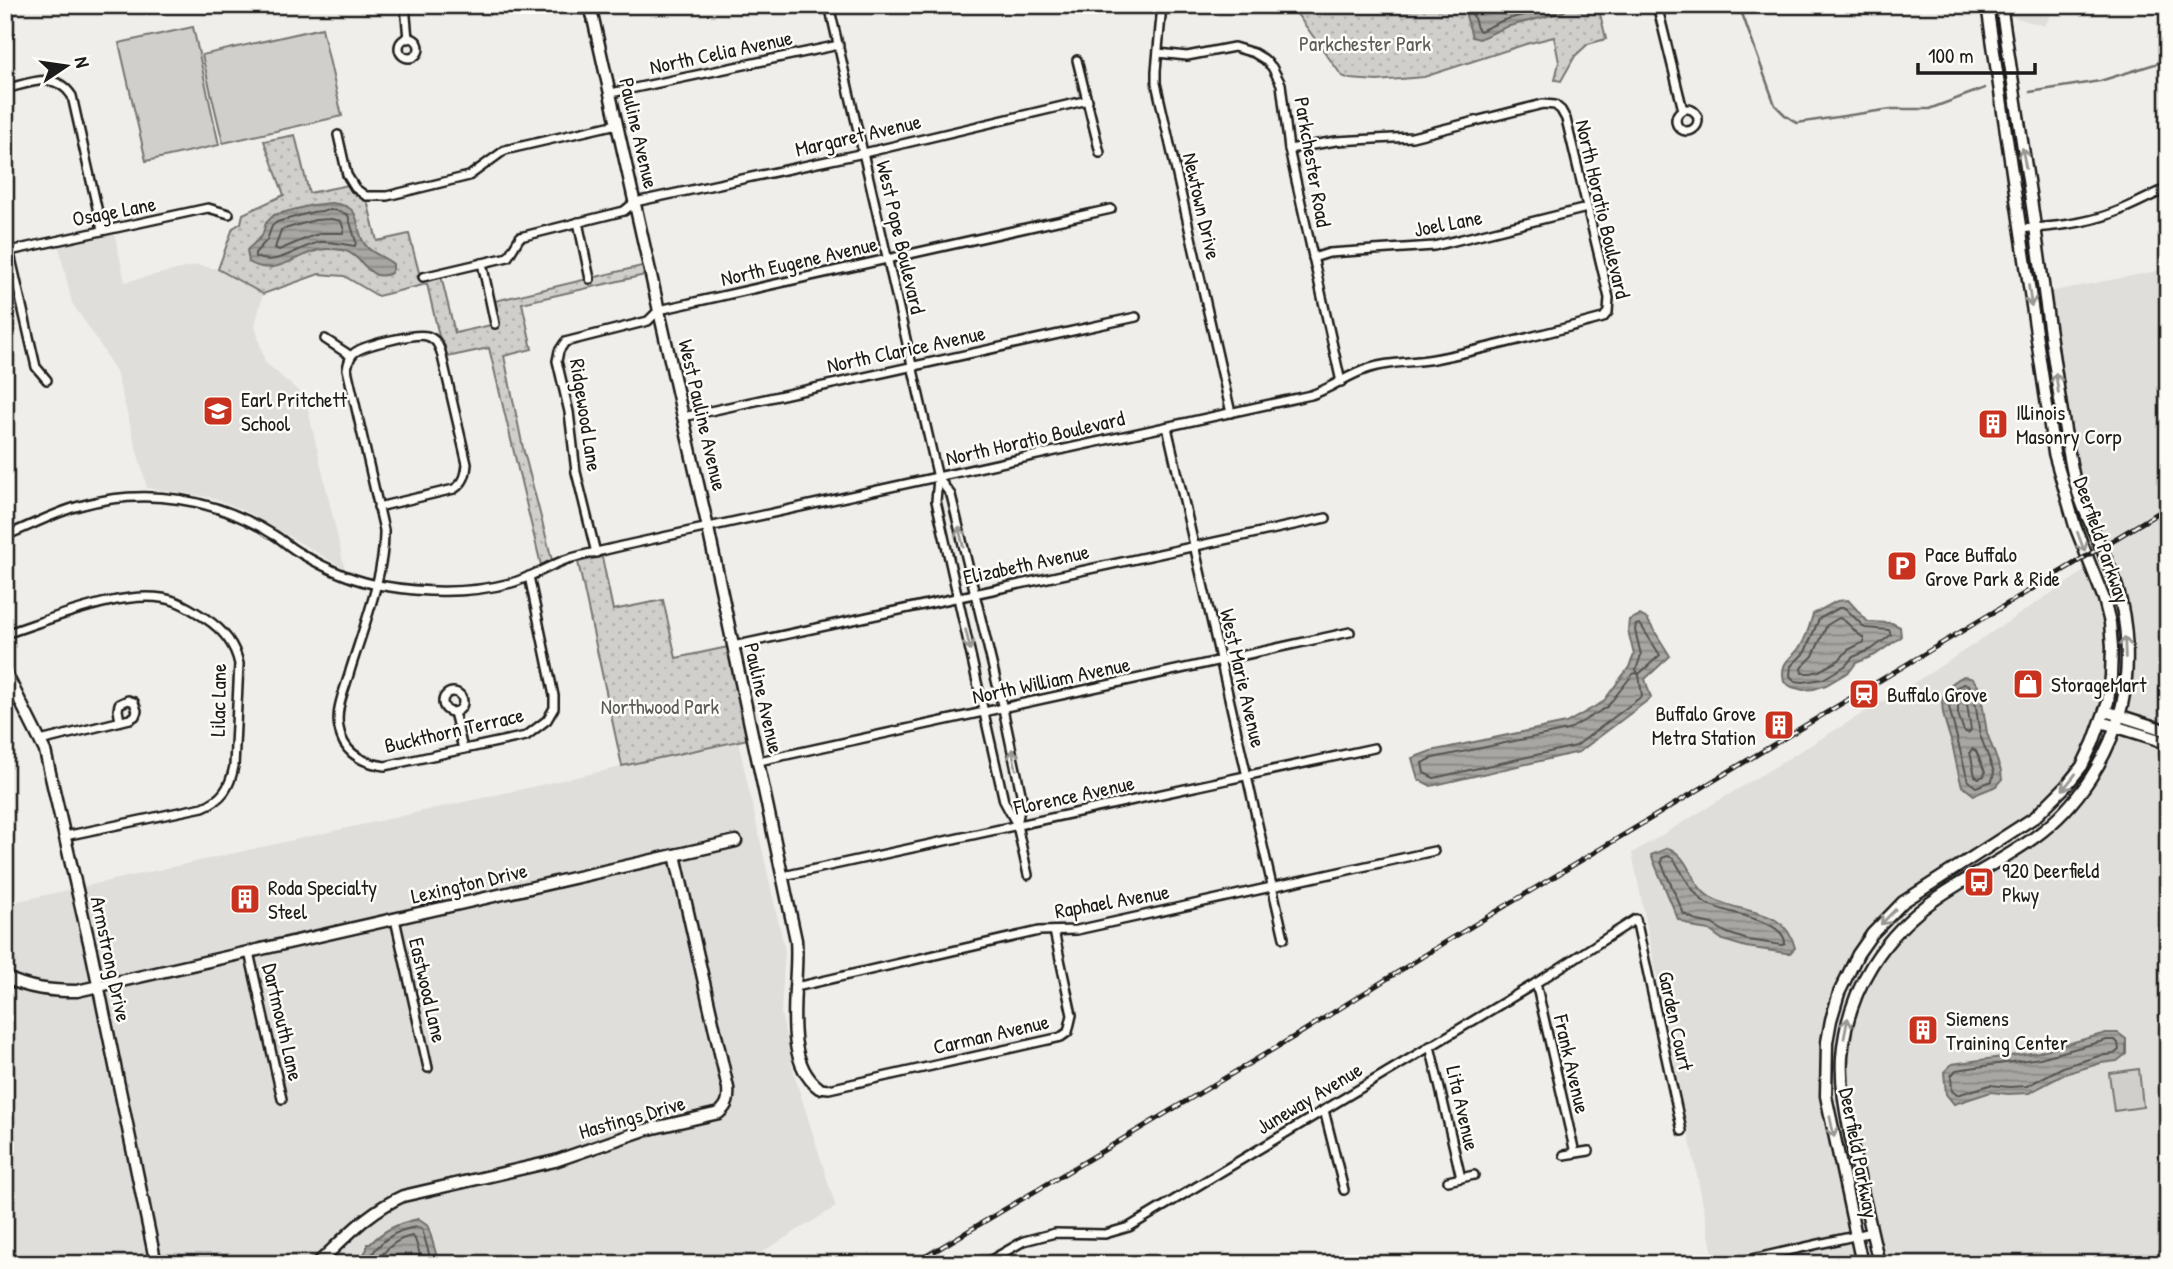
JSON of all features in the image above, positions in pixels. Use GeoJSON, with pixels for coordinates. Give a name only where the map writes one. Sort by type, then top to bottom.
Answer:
{"type":"FeatureCollection","features":[{"type":"Feature","properties":{"kind":"street"},"geometry":{"type":"LineString","coordinates":[[405,5],[408,39]]}},
{"type":"Feature","properties":{"kind":"street"},"geometry":{"type":"LineString","coordinates":[[527,5],[590,8]]}},
{"type":"Feature","properties":{"kind":"street","name":"West Pope Boulevard"},"geometry":{"type":"LineString","coordinates":[[829,5],[938,478],[936,501],[1004,801],[1017,825],[1028,875]]}},
{"type":"Feature","properties":{"kind":"street","name":"Newtown Drive"},"geometry":{"type":"LineString","coordinates":[[1163,5],[1156,83],[1231,413]]}},
{"type":"Feature","properties":{"kind":"street"},"geometry":{"type":"LineString","coordinates":[[1657,5],[1683,110]]}},
{"type":"Feature","properties":{"kind":"street","name":"Deerfield Parkway"},"geometry":{"type":"LineString","coordinates":[[1862,1264],[1828,1112],[1826,1042],[1839,993],[1848,972],[1872,934],[1903,902],[2035,817],[2082,766],[2105,711],[2111,676],[2110,623],[2100,589],[2071,515],[2055,457],[1987,5]]}},
{"type":"Feature","properties":{"kind":"street","name":"Deerfield Parkway"},"geometry":{"type":"LineString","coordinates":[[1879,1264],[1845,1110],[1842,1083],[1845,1028],[1864,977],[1882,948],[1918,911],[2035,837],[2056,819],[2088,782],[2116,727],[2123,701],[2126,658],[2121,605],[2118,588],[2078,494],[2073,474],[2061,412],[2001,5]]}},
{"type":"Feature","properties":{"kind":"street","name":"Pauline Avenue"},"geometry":{"type":"LineString","coordinates":[[590,8],[659,310]]}},
{"type":"Feature","properties":{"kind":"street","name":"North Celia Avenue"},"geometry":{"type":"LineString","coordinates":[[611,93],[838,45]]}},
{"type":"Feature","properties":{"kind":"street","name":"Parkchester Road"},"geometry":{"type":"LineString","coordinates":[[1158,53],[1187,56],[1234,47],[1264,59],[1272,67],[1281,84],[1289,149],[1341,382]]}},
{"type":"Feature","properties":{"kind":"street"},"geometry":{"type":"LineString","coordinates":[[1077,60],[1100,153]]}},
{"type":"Feature","properties":{"kind":"street"},"geometry":{"type":"LineString","coordinates":[[5,89],[47,80],[57,82],[72,96],[102,230]]}},
{"type":"Feature","properties":{"kind":"street","name":"Margaret Avenue"},"geometry":{"type":"LineString","coordinates":[[423,277],[508,257],[520,237],[624,211],[635,202],[864,153],[1088,100]]}},
{"type":"Feature","properties":{"kind":"street","name":"North Horatio Boulevard"},"geometry":{"type":"LineString","coordinates":[[5,536],[63,511],[98,501],[132,496],[176,498],[225,510],[342,574],[375,584],[423,591],[456,592],[512,583],[565,560],[1311,395],[1369,368],[1394,362],[1430,360],[1520,341],[1603,318],[1608,312],[1609,298],[1566,119],[1555,105],[1544,104],[1520,109],[1412,137],[1336,141],[1289,149]]}},
{"type":"Feature","properties":{"kind":"street"},"geometry":{"type":"LineString","coordinates":[[338,135],[347,175],[355,188],[366,197],[387,196],[469,176],[505,150],[617,124]]}},
{"type":"Feature","properties":{"kind":"street"},"geometry":{"type":"LineString","coordinates":[[2020,229],[2111,214],[2168,188]]}},
{"type":"Feature","properties":{"kind":"street","name":"Osage Lane"},"geometry":{"type":"LineString","coordinates":[[7,251],[208,208],[229,215]]}},
{"type":"Feature","properties":{"kind":"street","name":"Joel Lane"},"geometry":{"type":"LineString","coordinates":[[1313,258],[1329,253],[1434,246],[1587,208]]}},
{"type":"Feature","properties":{"kind":"street","name":"North Eugene Avenue"},"geometry":{"type":"LineString","coordinates":[[659,310],[1111,209]]}},
{"type":"Feature","properties":{"kind":"street"},"geometry":{"type":"LineString","coordinates":[[578,222],[590,279]]}},
{"type":"Feature","properties":{"kind":"street"},"geometry":{"type":"LineString","coordinates":[[5,232],[7,251],[36,367],[47,380]]}},
{"type":"Feature","properties":{"kind":"street"},"geometry":{"type":"LineString","coordinates":[[482,264],[495,324]]}},
{"type":"Feature","properties":{"kind":"street","name":"West Pauline Avenue"},"geometry":{"type":"LineString","coordinates":[[659,310],[708,528]]}},
{"type":"Feature","properties":{"kind":"street","name":"Ridgewood Lane"},"geometry":{"type":"LineString","coordinates":[[596,553],[576,472],[569,412],[556,361],[565,342],[648,321],[659,310]]}},
{"type":"Feature","properties":{"kind":"street","name":"North Clarice Avenue"},"geometry":{"type":"LineString","coordinates":[[683,417],[1136,317]]}},
{"type":"Feature","properties":{"kind":"street"},"geometry":{"type":"LineString","coordinates":[[325,339],[351,356],[362,348],[419,335],[436,341],[467,464],[464,480],[454,489],[379,507]]}},
{"type":"Feature","properties":{"kind":"street","name":"Buckthorn Terrace"},"geometry":{"type":"LineString","coordinates":[[351,356],[347,369],[379,507],[384,543],[339,711],[339,730],[349,752],[372,764],[385,766],[526,736],[547,720],[554,708],[554,696],[528,576]]}},
{"type":"Feature","properties":{"kind":"street","name":"West Marie Avenue"},"geometry":{"type":"LineString","coordinates":[[1167,427],[1284,938]]}},
{"type":"Feature","properties":{"kind":"street","name":"West Pope Boulevard"},"geometry":{"type":"LineString","coordinates":[[938,478],[951,495],[1003,709],[1022,798],[1017,825]]}},
{"type":"Feature","properties":{"kind":"street","name":"Elizabeth Avenue"},"geometry":{"type":"LineString","coordinates":[[733,646],[1326,518]]}},
{"type":"Feature","properties":{"kind":"street","name":"Pauline Avenue"},"geometry":{"type":"LineString","coordinates":[[708,528],[783,876]]}},
{"type":"Feature","properties":{"kind":"street","name":"Lilac Lane"},"geometry":{"type":"LineString","coordinates":[[5,634],[116,600],[153,598],[175,601],[211,621],[232,644],[237,656],[239,664],[234,766],[232,779],[222,796],[214,803],[202,807],[65,836]]}},
{"type":"Feature","properties":{"kind":"street","name":"North William Avenue"},"geometry":{"type":"LineString","coordinates":[[759,761],[1350,632]]}},
{"type":"Feature","properties":{"kind":"street","name":"Armstrong Drive"},"geometry":{"type":"LineString","coordinates":[[5,671],[45,751],[98,986],[156,1264]]}},
{"type":"Feature","properties":{"kind":"street"},"geometry":{"type":"LineString","coordinates":[[2105,711],[2168,731]]}},
{"type":"Feature","properties":{"kind":"street"},"geometry":{"type":"LineString","coordinates":[[454,712],[463,750]]}},
{"type":"Feature","properties":{"kind":"street"},"geometry":{"type":"LineString","coordinates":[[40,741],[120,721]]}},
{"type":"Feature","properties":{"kind":"street"},"geometry":{"type":"LineString","coordinates":[[2101,722],[2168,745]]}},
{"type":"Feature","properties":{"kind":"street","name":"Florence Avenue"},"geometry":{"type":"LineString","coordinates":[[783,876],[1374,748]]}},
{"type":"Feature","properties":{"kind":"street","name":"Lexington Drive"},"geometry":{"type":"LineString","coordinates":[[5,977],[18,984],[49,990],[78,991],[736,841]]}},
{"type":"Feature","properties":{"kind":"street","name":"Raphael Avenue"},"geometry":{"type":"LineString","coordinates":[[796,987],[1039,931],[1077,930],[1434,850]]}},
{"type":"Feature","properties":{"kind":"street","name":"Hastings Drive"},"geometry":{"type":"LineString","coordinates":[[317,1264],[365,1218],[403,1196],[555,1161],[645,1130],[719,1113],[726,1106],[728,1088],[675,855]]}},
{"type":"Feature","properties":{"kind":"street"},"geometry":{"type":"LineString","coordinates":[[783,876],[798,959],[793,1017],[800,1059],[806,1075],[819,1088]]}},
{"type":"Feature","properties":{"kind":"street","name":"Eastwood Lane"},"geometry":{"type":"LineString","coordinates":[[395,919],[428,1068]]}},
{"type":"Feature","properties":{"kind":"street","name":"Juneway Avenue"},"geometry":{"type":"LineString","coordinates":[[984,1264],[1024,1241],[1055,1233],[1105,1234],[1129,1227],[1536,983],[1636,919]]}},
{"type":"Feature","properties":{"kind":"street","name":"Garden Court"},"geometry":{"type":"LineString","coordinates":[[1636,919],[1682,1130]]}},
{"type":"Feature","properties":{"kind":"street","name":"Carman Avenue"},"geometry":{"type":"LineString","coordinates":[[819,1088],[829,1089],[1061,1037],[1068,1032],[1072,1015],[1054,931]]}},
{"type":"Feature","properties":{"kind":"street","name":"Dartmouth Lane"},"geometry":{"type":"LineString","coordinates":[[249,952],[282,1099]]}},
{"type":"Feature","properties":{"kind":"street","name":"Frank Avenue"},"geometry":{"type":"LineString","coordinates":[[1536,983],[1575,1153]]}},
{"type":"Feature","properties":{"kind":"street","name":"Lita Avenue"},"geometry":{"type":"LineString","coordinates":[[1430,1046],[1461,1178]]}},
{"type":"Feature","properties":{"kind":"street"},"geometry":{"type":"LineString","coordinates":[[1324,1110],[1344,1190]]}},
{"type":"Feature","properties":{"kind":"street"},"geometry":{"type":"LineString","coordinates":[[1564,1156],[1589,1151]]}},
{"type":"Feature","properties":{"kind":"street"},"geometry":{"type":"LineString","coordinates":[[1448,1181],[1475,1175]]}},
{"type":"Feature","properties":{"kind":"street"},"geometry":{"type":"LineString","coordinates":[[1730,1264],[1872,1231]]}},
{"type":"Feature","properties":{"kind":"shaded area"},"geometry":{"type":"Polygon","coordinates":[[[2008,5],[2056,5],[2045,26],[2010,16],[2008,5]]]}},
{"type":"Feature","properties":{"kind":"shaded area","name":"Earl Pritchett School"},"geometry":{"type":"Polygon","coordinates":[[[114,231],[125,282],[197,265],[218,269],[263,294],[255,326],[265,362],[305,397],[345,569],[229,504],[209,497],[147,488],[116,372],[72,303],[58,243],[114,231]]]}},
{"type":"Feature","properties":{"kind":"shaded area"},"geometry":{"type":"Polygon","coordinates":[[[2168,269],[2168,1264],[1883,1264],[1848,1091],[1849,1041],[1858,1007],[1880,964],[1906,930],[2059,825],[2087,793],[2117,745],[2127,710],[2126,614],[2088,505],[2064,406],[2048,292],[2168,269]]]}},
{"type":"Feature","properties":{"kind":"shaded area"},"geometry":{"type":"Polygon","coordinates":[[[2088,569],[2104,621],[2105,688],[2083,752],[2075,766],[2047,801],[1881,915],[1854,952],[1822,1026],[1822,1095],[1836,1173],[1858,1264],[1715,1264],[1632,853],[1933,671],[2088,569]]]}},
{"type":"Feature","properties":{"kind":"shaded area"},"geometry":{"type":"Polygon","coordinates":[[[738,741],[785,951],[781,1013],[795,1077],[836,1207],[742,1264],[5,1264],[5,904],[738,741]]]}},
{"type":"Feature","properties":{"kind":"green space","name":"Parkchester Park"},"geometry":{"type":"Polygon","coordinates":[[[1284,5],[1598,5],[1606,39],[1588,44],[1575,56],[1561,81],[1555,80],[1559,62],[1554,37],[1424,77],[1377,81],[1350,79],[1342,76],[1294,10],[1284,5]]]}},
{"type":"Feature","properties":{"kind":"green space"},"geometry":{"type":"Polygon","coordinates":[[[193,27],[219,145],[146,161],[119,43],[193,27]]]}},
{"type":"Feature","properties":{"kind":"green space"},"geometry":{"type":"Polygon","coordinates":[[[322,28],[342,116],[223,143],[202,55],[322,28]]]}},
{"type":"Feature","properties":{"kind":"green space"},"geometry":{"type":"Polygon","coordinates":[[[295,135],[309,193],[348,185],[367,200],[377,241],[409,234],[421,280],[441,276],[455,333],[500,323],[495,301],[642,266],[645,275],[522,303],[532,349],[504,356],[523,448],[552,560],[541,565],[489,348],[447,357],[439,336],[427,284],[378,296],[344,276],[319,274],[263,294],[218,269],[233,228],[241,223],[243,214],[284,195],[264,141],[295,135]]]}},
{"type":"Feature","properties":{"kind":"green space","name":"Northwood Park"},"geometry":{"type":"Polygon","coordinates":[[[602,557],[613,610],[663,600],[676,658],[728,647],[748,739],[622,766],[578,562],[602,557]]]}},
{"type":"Feature","properties":{"kind":"green space"},"geometry":{"type":"Polygon","coordinates":[[[2139,1069],[2143,1107],[2114,1111],[2109,1073],[2139,1069]]]}},
{"type":"Feature","properties":{"kind":"water"},"geometry":{"type":"Polygon","coordinates":[[[1463,5],[1571,5],[1563,12],[1506,27],[1479,39],[1472,37],[1463,5]]]}},
{"type":"Feature","properties":{"kind":"water"},"geometry":{"type":"Polygon","coordinates":[[[331,203],[343,205],[355,214],[363,241],[368,248],[393,264],[391,273],[373,273],[350,253],[336,249],[318,250],[269,268],[249,262],[247,250],[262,236],[266,223],[274,215],[331,203]]]}},
{"type":"Feature","properties":{"kind":"water"},"geometry":{"type":"Polygon","coordinates":[[[1848,600],[1868,622],[1892,623],[1900,627],[1901,637],[1875,655],[1856,663],[1850,671],[1826,685],[1803,690],[1784,682],[1784,665],[1800,647],[1813,614],[1837,601],[1848,600]]]}},
{"type":"Feature","properties":{"kind":"water"},"geometry":{"type":"Polygon","coordinates":[[[1640,615],[1647,619],[1670,656],[1645,679],[1651,698],[1579,752],[1431,786],[1418,779],[1412,758],[1431,751],[1566,723],[1603,702],[1629,667],[1634,655],[1628,630],[1629,620],[1640,615]]]}},
{"type":"Feature","properties":{"kind":"water"},"geometry":{"type":"Polygon","coordinates":[[[1964,676],[1973,679],[1980,689],[1987,733],[2002,780],[1997,786],[1974,795],[1962,786],[1942,708],[1946,690],[1964,676]]]}},
{"type":"Feature","properties":{"kind":"water"},"geometry":{"type":"Polygon","coordinates":[[[1668,848],[1681,857],[1699,886],[1710,897],[1772,918],[1790,934],[1795,948],[1786,953],[1746,947],[1723,940],[1709,930],[1696,928],[1678,919],[1651,855],[1668,848]]]}},
{"type":"Feature","properties":{"kind":"water"},"geometry":{"type":"Polygon","coordinates":[[[2106,1033],[2118,1033],[2126,1039],[2126,1054],[2117,1061],[2065,1074],[2029,1093],[1991,1092],[1954,1104],[1946,1094],[1944,1072],[1952,1064],[2038,1052],[2106,1033]]]}},
{"type":"Feature","properties":{"kind":"water"},"geometry":{"type":"Polygon","coordinates":[[[418,1219],[428,1226],[439,1264],[358,1264],[367,1244],[392,1228],[418,1219]]]}},
{"type":"Feature","properties":{"kind":"waterway"},"geometry":{"type":"LineString","coordinates":[[1739,5],[1775,105],[1797,123],[1891,109],[1929,109],[1985,88]]}},
{"type":"Feature","properties":{"kind":"waterway"},"geometry":{"type":"LineString","coordinates":[[2030,92],[2100,81],[2168,60]]}},
{"type":"Feature","properties":{"kind":"railway"},"geometry":{"type":"LineString","coordinates":[[913,1264],[1302,1032],[1449,940],[2168,507]]}},
{"type":"Feature","properties":{"kind":"place","name":"Earl Pritchett School"},"geometry":{"type":"Point","coordinates":[218,411]}},
{"type":"Feature","properties":{"kind":"place","name":"Illinois Masonry Corp"},"geometry":{"type":"Point","coordinates":[1993,424]}},
{"type":"Feature","properties":{"kind":"place","name":"Pace Buffalo Grove Park & Ride"},"geometry":{"type":"Point","coordinates":[1902,566]}},
{"type":"Feature","properties":{"kind":"place","name":"StorageMart"},"geometry":{"type":"Point","coordinates":[2028,684]}},
{"type":"Feature","properties":{"kind":"place","name":"Buffalo Grove"},"geometry":{"type":"Point","coordinates":[1864,694]}},
{"type":"Feature","properties":{"kind":"place","name":"Buffalo Grove Metra Station"},"geometry":{"type":"Point","coordinates":[1779,725]}},
{"type":"Feature","properties":{"kind":"place","name":"920 Deerfield Pkwy"},"geometry":{"type":"Point","coordinates":[1979,882]}},
{"type":"Feature","properties":{"kind":"place","name":"Roda Specialty Steel"},"geometry":{"type":"Point","coordinates":[245,899]}},
{"type":"Feature","properties":{"kind":"place","name":"Siemens Training Center"},"geometry":{"type":"Point","coordinates":[1923,1030]}}]}
